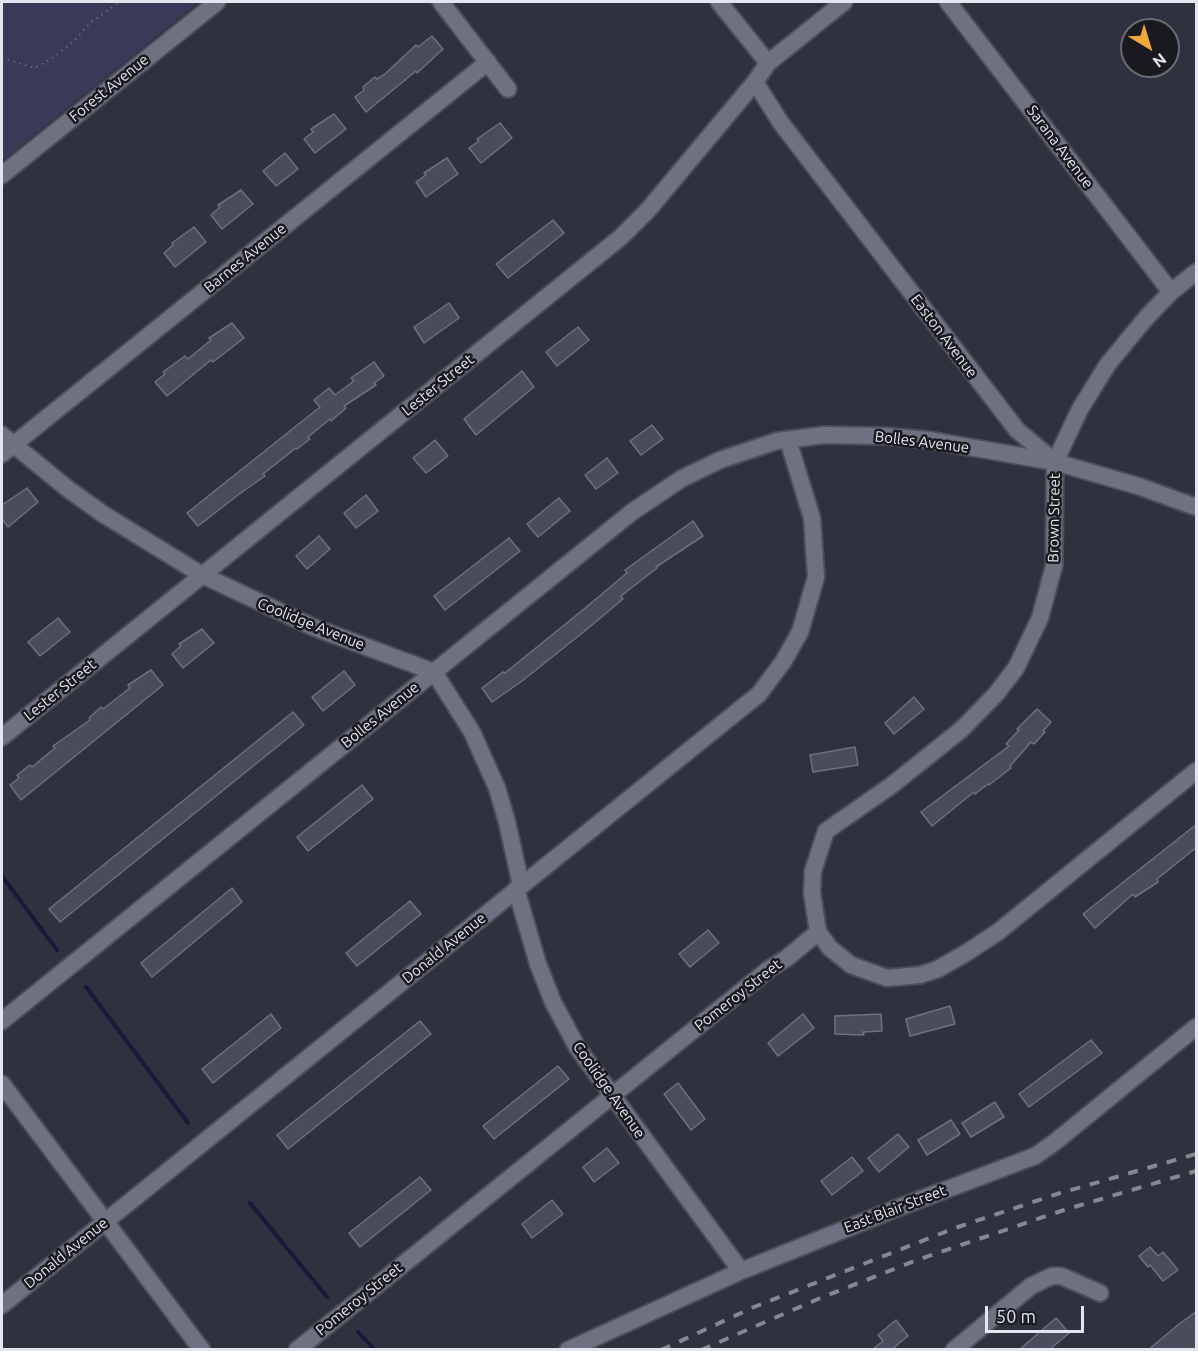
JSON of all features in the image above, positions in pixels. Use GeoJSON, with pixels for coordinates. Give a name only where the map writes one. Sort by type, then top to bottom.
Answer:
{"type":"FeatureCollection","features":[{"type":"Feature","properties":{"kind":"street","name":"Forest Avenue"},"geometry":{"type":"LineString","coordinates":[[2,175],[217,2]]}},
{"type":"Feature","properties":{"kind":"street"},"geometry":{"type":"LineString","coordinates":[[441,2],[508,89]]}},
{"type":"Feature","properties":{"kind":"street"},"geometry":{"type":"LineString","coordinates":[[718,2],[768,63]]}},
{"type":"Feature","properties":{"kind":"street","name":"Lester Street"},"geometry":{"type":"LineString","coordinates":[[2,737],[621,237],[648,210],[755,82],[768,63],[844,2]]}},
{"type":"Feature","properties":{"kind":"street","name":"Sarana Avenue"},"geometry":{"type":"LineString","coordinates":[[948,2],[1171,292]]}},
{"type":"Feature","properties":{"kind":"street","name":"Barnes Avenue"},"geometry":{"type":"LineString","coordinates":[[5,445],[488,62]]}},
{"type":"Feature","properties":{"kind":"street","name":"Easton Avenue"},"geometry":{"type":"LineString","coordinates":[[755,82],[781,123],[1017,430],[1055,462],[1138,486],[1197,507]]}},
{"type":"Feature","properties":{"kind":"street","name":"Brown Street"},"geometry":{"type":"LineString","coordinates":[[818,932],[812,892],[813,871],[826,831],[892,785],[962,729],[996,694],[1024,653],[1040,618],[1054,566],[1055,462],[1080,409],[1108,364],[1171,292],[1197,272]]}},
{"type":"Feature","properties":{"kind":"street","name":"Bolles Avenue"},"geometry":{"type":"LineString","coordinates":[[2,1021],[434,672],[657,494],[681,479],[720,460],[783,441],[824,435],[884,435],[929,440],[1055,462]]}},
{"type":"Feature","properties":{"kind":"street","name":"Donald Avenue"},"geometry":{"type":"LineString","coordinates":[[2,1305],[759,694],[794,644],[805,618],[816,577],[815,544],[808,501],[783,441]]}},
{"type":"Feature","properties":{"kind":"street","name":"Coolidge Avenue"},"geometry":{"type":"LineString","coordinates":[[5,445],[103,514],[202,575],[313,627],[434,672],[472,732],[493,779],[507,822],[518,887],[538,964],[553,1002],[577,1047],[741,1271]]}},
{"type":"Feature","properties":{"kind":"street"},"geometry":{"type":"LineString","coordinates":[[818,932],[830,948],[851,964],[887,978],[920,975],[938,969],[998,932],[1197,771]]}},
{"type":"Feature","properties":{"kind":"street","name":"Pomeroy Street"},"geometry":{"type":"LineString","coordinates":[[297,1350],[769,969],[787,958],[818,932]]}},
{"type":"Feature","properties":{"kind":"street","name":"East Blair Street"},"geometry":{"type":"LineString","coordinates":[[568,1350],[741,1271],[1035,1156],[1197,1027]]}},
{"type":"Feature","properties":{"kind":"street"},"geometry":{"type":"LineString","coordinates":[[2,1084],[202,1350]]}},
{"type":"Feature","properties":{"kind":"street"},"geometry":{"type":"LineString","coordinates":[[954,1350],[1031,1286],[1052,1276],[1061,1276],[1100,1293]]}},
{"type":"Feature","properties":{"kind":"path"},"geometry":{"type":"LineString","coordinates":[[2,58],[35,68],[54,57],[91,22],[120,2]]}},
{"type":"Feature","properties":{"kind":"shaded area"},"geometry":{"type":"Polygon","coordinates":[[[2,2],[199,2],[2,161],[2,2]]]}},
{"type":"Feature","properties":{"kind":"building"},"geometry":{"type":"Polygon","coordinates":[[[432,36],[443,49],[417,73],[416,71],[366,112],[355,97],[364,90],[363,87],[375,77],[377,79],[386,73],[416,45],[418,47],[432,36]]]}},
{"type":"Feature","properties":{"kind":"building"},"geometry":{"type":"Polygon","coordinates":[[[334,114],[346,129],[315,153],[304,139],[313,132],[311,129],[334,114]]]}},
{"type":"Feature","properties":{"kind":"building"},"geometry":{"type":"Polygon","coordinates":[[[500,123],[512,138],[481,163],[469,148],[479,141],[477,139],[500,123]]]}},
{"type":"Feature","properties":{"kind":"building"},"geometry":{"type":"Polygon","coordinates":[[[285,153],[298,169],[276,186],[263,171],[285,153]]]}},
{"type":"Feature","properties":{"kind":"building"},"geometry":{"type":"Polygon","coordinates":[[[447,158],[458,174],[426,197],[416,182],[426,175],[424,173],[447,158]]]}},
{"type":"Feature","properties":{"kind":"building"},"geometry":{"type":"Polygon","coordinates":[[[241,190],[253,204],[222,229],[211,215],[220,207],[218,205],[241,190]]]}},
{"type":"Feature","properties":{"kind":"building"},"geometry":{"type":"Polygon","coordinates":[[[553,220],[564,233],[508,278],[496,264],[553,220]]]}},
{"type":"Feature","properties":{"kind":"building"},"geometry":{"type":"Polygon","coordinates":[[[194,227],[206,242],[175,267],[164,253],[173,245],[172,243],[194,227]]]}},
{"type":"Feature","properties":{"kind":"building"},"geometry":{"type":"Polygon","coordinates":[[[449,303],[459,318],[424,343],[414,327],[449,303]]]}},
{"type":"Feature","properties":{"kind":"building"},"geometry":{"type":"Polygon","coordinates":[[[232,323],[244,338],[213,362],[211,360],[167,396],[155,382],[165,374],[163,372],[185,356],[188,359],[211,340],[209,338],[232,323]]]}},
{"type":"Feature","properties":{"kind":"building"},"geometry":{"type":"Polygon","coordinates":[[[578,327],[589,340],[557,366],[546,352],[578,327]]]}},
{"type":"Feature","properties":{"kind":"building"},"geometry":{"type":"Polygon","coordinates":[[[374,362],[384,376],[374,383],[376,385],[344,406],[346,408],[331,421],[330,419],[308,437],[310,439],[263,474],[265,476],[198,526],[187,513],[320,407],[314,400],[329,388],[335,395],[354,381],[351,378],[374,362]]]}},
{"type":"Feature","properties":{"kind":"building"},"geometry":{"type":"Polygon","coordinates":[[[522,371],[534,387],[476,435],[464,419],[522,371]]]}},
{"type":"Feature","properties":{"kind":"building"},"geometry":{"type":"Polygon","coordinates":[[[652,425],[663,439],[641,455],[630,441],[652,425]]]}},
{"type":"Feature","properties":{"kind":"building"},"geometry":{"type":"Polygon","coordinates":[[[435,440],[448,456],[426,473],[413,458],[435,440]]]}},
{"type":"Feature","properties":{"kind":"building"},"geometry":{"type":"Polygon","coordinates":[[[607,458],[618,473],[596,489],[585,475],[607,458]]]}},
{"type":"Feature","properties":{"kind":"building"},"geometry":{"type":"Polygon","coordinates":[[[27,488],[38,502],[8,527],[2,519],[2,505],[27,488]]]}},
{"type":"Feature","properties":{"kind":"building"},"geometry":{"type":"Polygon","coordinates":[[[366,495],[378,511],[356,528],[344,513],[366,495]]]}},
{"type":"Feature","properties":{"kind":"building"},"geometry":{"type":"Polygon","coordinates":[[[559,498],[570,511],[538,537],[527,524],[559,498]]]}},
{"type":"Feature","properties":{"kind":"building"},"geometry":{"type":"Polygon","coordinates":[[[693,521],[703,536],[656,567],[621,596],[623,599],[586,630],[492,702],[482,688],[503,672],[505,673],[584,609],[627,573],[625,570],[693,521]]]}},
{"type":"Feature","properties":{"kind":"building"},"geometry":{"type":"Polygon","coordinates":[[[319,536],[330,549],[307,569],[296,556],[319,536]]]}},
{"type":"Feature","properties":{"kind":"building"},"geometry":{"type":"Polygon","coordinates":[[[509,538],[520,551],[445,610],[434,596],[509,538]]]}},
{"type":"Feature","properties":{"kind":"building"},"geometry":{"type":"Polygon","coordinates":[[[58,618],[70,632],[40,656],[28,642],[58,618]]]}},
{"type":"Feature","properties":{"kind":"building"},"geometry":{"type":"Polygon","coordinates":[[[202,629],[214,643],[183,668],[172,654],[181,646],[179,644],[202,629]]]}},
{"type":"Feature","properties":{"kind":"building"},"geometry":{"type":"Polygon","coordinates":[[[151,670],[163,685],[21,800],[10,785],[19,778],[17,775],[30,765],[32,767],[55,748],[53,746],[90,720],[89,718],[101,707],[103,709],[130,688],[128,685],[151,670]]]}},
{"type":"Feature","properties":{"kind":"building"},"geometry":{"type":"Polygon","coordinates":[[[344,671],[355,685],[323,711],[312,697],[344,671]]]}},
{"type":"Feature","properties":{"kind":"building"},"geometry":{"type":"Polygon","coordinates":[[[914,697],[924,709],[894,734],[885,723],[914,697]]]}},
{"type":"Feature","properties":{"kind":"building"},"geometry":{"type":"Polygon","coordinates":[[[1037,709],[1051,722],[1043,731],[1045,732],[1034,744],[1031,742],[1010,766],[1011,768],[989,785],[975,794],[974,792],[932,826],[921,812],[1009,746],[1006,744],[1019,730],[1017,729],[1037,709]]]}},
{"type":"Feature","properties":{"kind":"building"},"geometry":{"type":"Polygon","coordinates":[[[293,712],[304,725],[60,922],[49,909],[293,712]]]}},
{"type":"Feature","properties":{"kind":"building"},"geometry":{"type":"Polygon","coordinates":[[[855,747],[858,765],[813,772],[810,755],[855,747]]]}},
{"type":"Feature","properties":{"kind":"building"},"geometry":{"type":"Polygon","coordinates":[[[362,785],[373,799],[308,851],[297,837],[362,785]]]}},
{"type":"Feature","properties":{"kind":"building"},"geometry":{"type":"Polygon","coordinates":[[[1197,824],[1197,847],[1157,879],[1158,882],[1135,897],[1133,894],[1095,928],[1083,914],[1197,824]]]}},
{"type":"Feature","properties":{"kind":"building"},"geometry":{"type":"Polygon","coordinates":[[[232,888],[242,902],[152,977],[141,963],[232,888]]]}},
{"type":"Feature","properties":{"kind":"building"},"geometry":{"type":"Polygon","coordinates":[[[410,901],[421,914],[357,966],[346,953],[410,901]]]}},
{"type":"Feature","properties":{"kind":"building"},"geometry":{"type":"Polygon","coordinates":[[[708,930],[719,943],[690,967],[679,954],[708,930]]]}},
{"type":"Feature","properties":{"kind":"building"},"geometry":{"type":"Polygon","coordinates":[[[950,1006],[955,1024],[910,1036],[906,1019],[950,1006]]]}},
{"type":"Feature","properties":{"kind":"building"},"geometry":{"type":"Polygon","coordinates":[[[271,1014],[281,1028],[213,1083],[202,1069],[271,1014]]]}},
{"type":"Feature","properties":{"kind":"building"},"geometry":{"type":"Polygon","coordinates":[[[803,1014],[814,1028],[778,1056],[768,1043],[803,1014]]]}},
{"type":"Feature","properties":{"kind":"building"},"geometry":{"type":"Polygon","coordinates":[[[881,1014],[882,1031],[863,1032],[864,1035],[835,1034],[835,1016],[881,1014]]]}},
{"type":"Feature","properties":{"kind":"building"},"geometry":{"type":"Polygon","coordinates":[[[420,1021],[431,1034],[288,1149],[277,1135],[420,1021]]]}},
{"type":"Feature","properties":{"kind":"building"},"geometry":{"type":"Polygon","coordinates":[[[1091,1040],[1102,1053],[1029,1107],[1019,1094],[1091,1040]]]}},
{"type":"Feature","properties":{"kind":"building"},"geometry":{"type":"Polygon","coordinates":[[[558,1066],[569,1079],[494,1139],[483,1126],[558,1066]]]}},
{"type":"Feature","properties":{"kind":"building"},"geometry":{"type":"Polygon","coordinates":[[[678,1083],[705,1119],[691,1130],[664,1094],[678,1083]]]}},
{"type":"Feature","properties":{"kind":"building"},"geometry":{"type":"Polygon","coordinates":[[[995,1102],[1004,1117],[971,1137],[962,1123],[995,1102]]]}},
{"type":"Feature","properties":{"kind":"building"},"geometry":{"type":"Polygon","coordinates":[[[951,1120],[960,1134],[927,1155],[918,1140],[951,1120]]]}},
{"type":"Feature","properties":{"kind":"building"},"geometry":{"type":"Polygon","coordinates":[[[898,1134],[909,1147],[879,1172],[868,1158],[898,1134]]]}},
{"type":"Feature","properties":{"kind":"building"},"geometry":{"type":"Polygon","coordinates":[[[607,1148],[619,1163],[594,1182],[583,1167],[607,1148]]]}},
{"type":"Feature","properties":{"kind":"building"},"geometry":{"type":"Polygon","coordinates":[[[852,1157],[863,1171],[832,1195],[821,1181],[852,1157]]]}},
{"type":"Feature","properties":{"kind":"building"},"geometry":{"type":"Polygon","coordinates":[[[420,1177],[431,1190],[360,1247],[349,1233],[420,1177]]]}},
{"type":"Feature","properties":{"kind":"building"},"geometry":{"type":"Polygon","coordinates":[[[552,1200],[563,1214],[532,1238],[522,1224],[552,1200]]]}},
{"type":"Feature","properties":{"kind":"building"},"geometry":{"type":"Polygon","coordinates":[[[1150,1247],[1158,1256],[1163,1252],[1178,1270],[1163,1281],[1139,1256],[1150,1247]]]}},
{"type":"Feature","properties":{"kind":"building"},"geometry":{"type":"Polygon","coordinates":[[[1197,1311],[1197,1350],[1148,1350],[1179,1324],[1197,1311]]]}},
{"type":"Feature","properties":{"kind":"building"},"geometry":{"type":"Polygon","coordinates":[[[1056,1318],[1069,1333],[1049,1350],[1019,1350],[1056,1318]]]}},
{"type":"Feature","properties":{"kind":"building"},"geometry":{"type":"Polygon","coordinates":[[[896,1320],[908,1336],[891,1350],[872,1350],[883,1341],[878,1335],[896,1320]]]}},
{"type":"Feature","properties":{"kind":"waterway"},"geometry":{"type":"LineString","coordinates":[[2,876],[57,950]]}},
{"type":"Feature","properties":{"kind":"waterway"},"geometry":{"type":"LineString","coordinates":[[86,987],[188,1123]]}},
{"type":"Feature","properties":{"kind":"waterway"},"geometry":{"type":"LineString","coordinates":[[250,1203],[327,1297]]}},
{"type":"Feature","properties":{"kind":"waterway"},"geometry":{"type":"LineString","coordinates":[[358,1332],[375,1350]]}},
{"type":"Feature","properties":{"kind":"railway"},"geometry":{"type":"LineString","coordinates":[[661,1350],[754,1307],[955,1228],[1057,1194],[1196,1154]]}},
{"type":"Feature","properties":{"kind":"railway"},"geometry":{"type":"LineString","coordinates":[[701,1350],[818,1299],[917,1260],[1064,1210],[1196,1171]]}}]}
